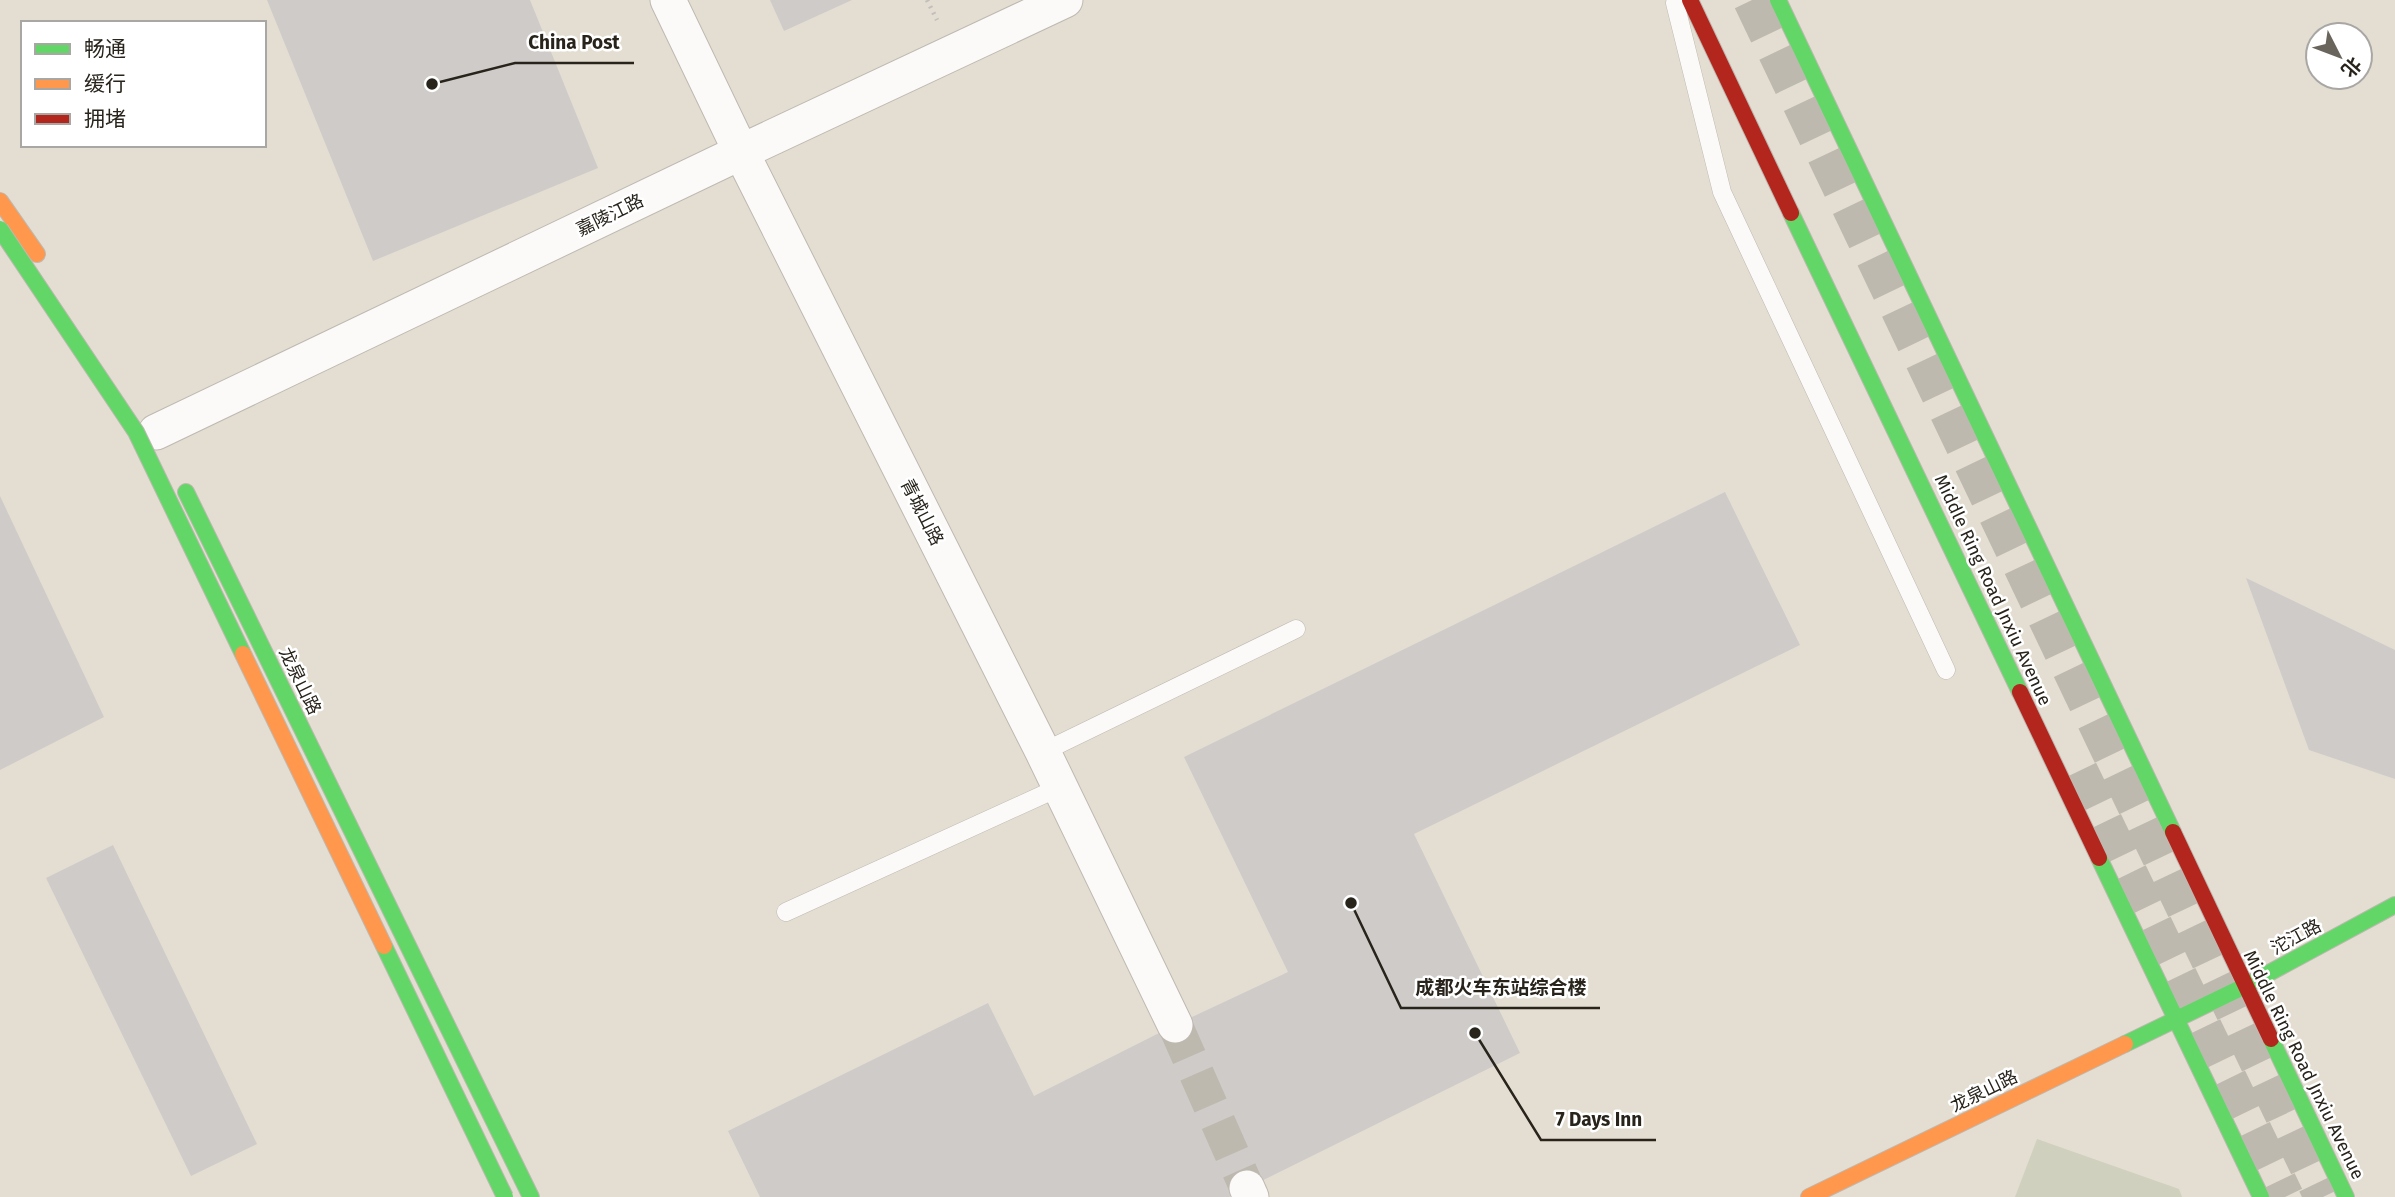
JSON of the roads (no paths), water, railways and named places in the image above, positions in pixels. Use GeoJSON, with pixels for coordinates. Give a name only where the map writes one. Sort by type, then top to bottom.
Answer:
{"type":"FeatureCollection","features":[{"type":"Feature","properties":{"kind":"street","name":"青城山路"},"geometry":{"type":"LineString","coordinates":[[668,0],[741,152],[1043,752],[1175,1025]]}},
{"type":"Feature","properties":{"kind":"street","name":"嘉陵江路"},"geometry":{"type":"LineString","coordinates":[[156,432],[1065,0]]}},
{"type":"Feature","properties":{"kind":"street","name":"Middle Ring Road Jnxiu Avenue"},"geometry":{"type":"LineString","coordinates":[[1690,0],[2261,1197]]}},
{"type":"Feature","properties":{"kind":"street","name":"Middle Ring Road Jnxiu Avenue"},"geometry":{"type":"LineString","coordinates":[[1778,0],[2346,1197]]}},
{"type":"Feature","properties":{"kind":"street"},"geometry":{"type":"LineString","coordinates":[[0,201],[44,265]]}},
{"type":"Feature","properties":{"kind":"street"},"geometry":{"type":"LineString","coordinates":[[0,229],[136,432],[505,1197]]}},
{"type":"Feature","properties":{"kind":"street","name":"龙泉山路"},"geometry":{"type":"LineString","coordinates":[[181,482],[531,1197]]}},
{"type":"Feature","properties":{"kind":"street"},"geometry":{"type":"LineString","coordinates":[[339,803],[386,863]]}},
{"type":"Feature","properties":{"kind":"street","name":"沱江路"},"geometry":{"type":"LineString","coordinates":[[2176,1019],[2245,986],[2395,905]]}},
{"type":"Feature","properties":{"kind":"street","name":"龙泉山路"},"geometry":{"type":"LineString","coordinates":[[1809,1197],[2176,1019]]}},
{"type":"Feature","properties":{"kind":"lane"},"geometry":{"type":"LineString","coordinates":[[1674,0],[1722,192],[1946,670]]}},
{"type":"Feature","properties":{"kind":"lane"},"geometry":{"type":"LineString","coordinates":[[1043,752],[1296,629]]}},
{"type":"Feature","properties":{"kind":"lane"},"geometry":{"type":"LineString","coordinates":[[786,912],[1060,787]]}},
{"type":"Feature","properties":{"kind":"tunnel"},"geometry":{"type":"LineString","coordinates":[[1752,0],[2323,1197]]}},
{"type":"Feature","properties":{"kind":"tunnel"},"geometry":{"type":"LineString","coordinates":[[2079,771],[2285,1197]]}},
{"type":"Feature","properties":{"kind":"tunnel"},"geometry":{"type":"LineString","coordinates":[[1175,1025],[1247,1188]]}},
{"type":"Feature","properties":{"kind":"place","name":"China Post"},"geometry":{"type":"Point","coordinates":[432,84]}},
{"type":"Feature","properties":{"kind":"place","name":"成都火车东站综合楼"},"geometry":{"type":"Point","coordinates":[1351,903]}},
{"type":"Feature","properties":{"kind":"place","name":"7 Days Inn"},"geometry":{"type":"Point","coordinates":[1475,1033]}}]}
